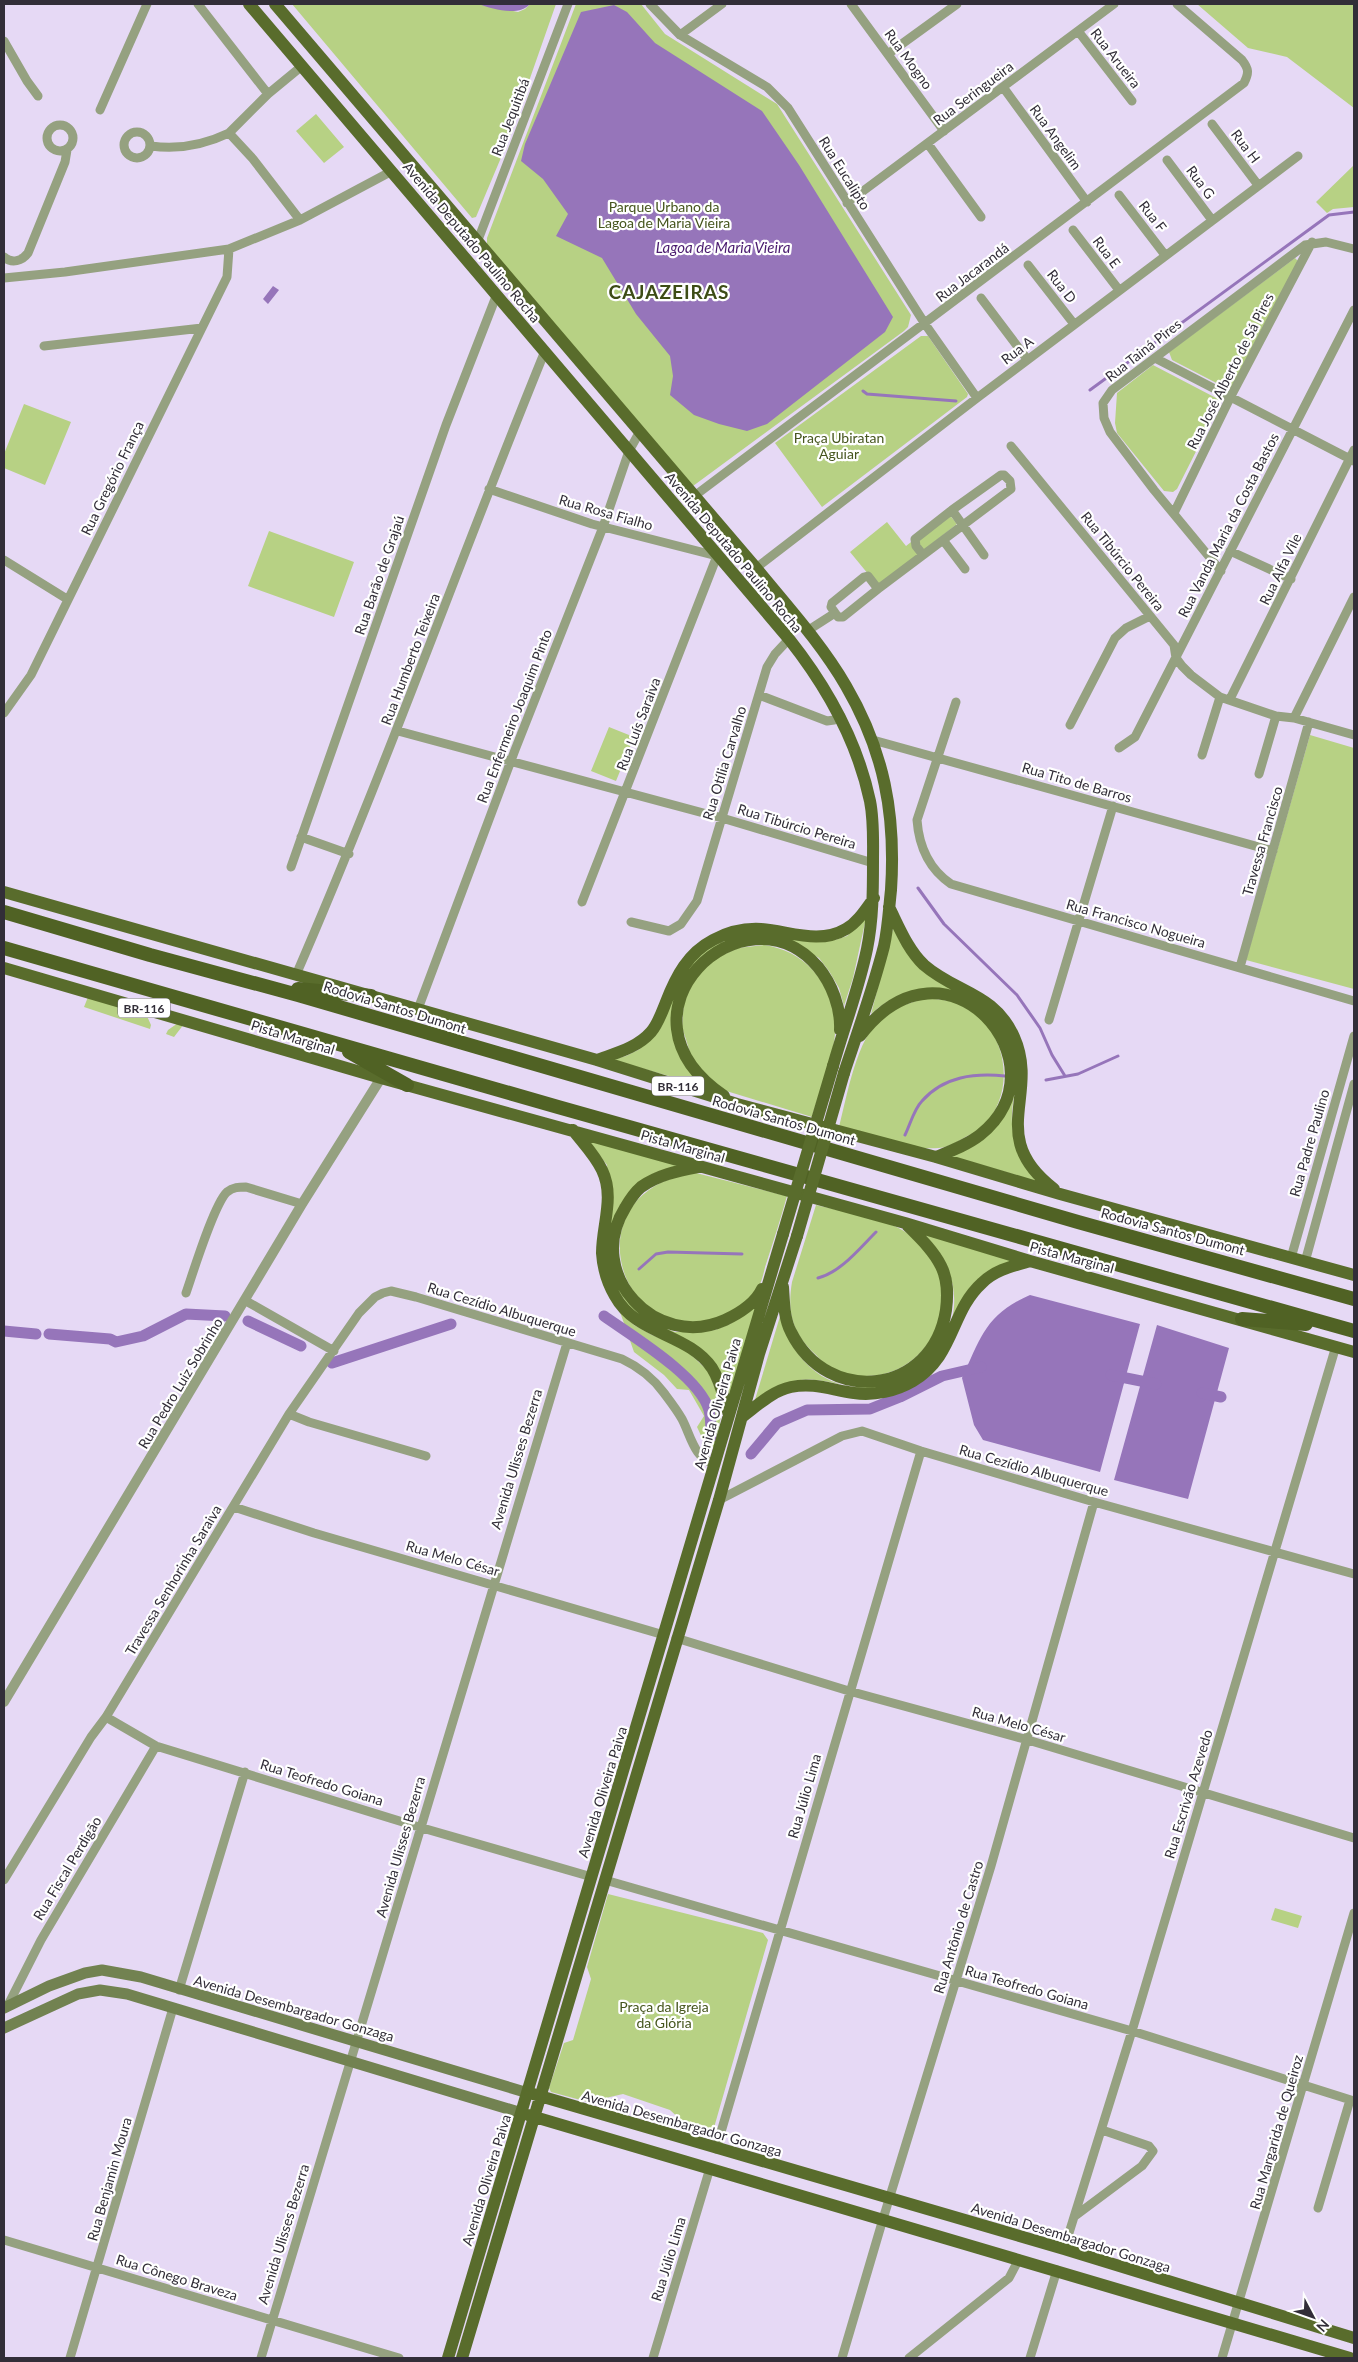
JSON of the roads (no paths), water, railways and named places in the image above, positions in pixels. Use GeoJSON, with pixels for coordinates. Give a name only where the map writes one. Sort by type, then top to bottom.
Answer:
{"type":"FeatureCollection","features":[{"type":"Feature","properties":{"kind":"highway","name":"Rodovia Santos Dumont"},"geometry":{"type":"LineString","coordinates":[[4,912],[1078,1222],[1354,1299]]}},
{"type":"Feature","properties":{"kind":"highway","name":"BR-116"},"geometry":{"type":"LineString","coordinates":[[4,948],[1354,1331]]}},
{"type":"Feature","properties":{"kind":"highway"},"geometry":{"type":"LineString","coordinates":[[262,985],[371,996]]}},
{"type":"Feature","properties":{"kind":"highway"},"geometry":{"type":"LineString","coordinates":[[338,1044],[360,1060],[407,1085]]}},
{"type":"Feature","properties":{"kind":"highway"},"geometry":{"type":"LineString","coordinates":[[1242,1319],[1340,1327]]}},
{"type":"Feature","properties":{"kind":"main road","name":"Avenida Deputado Paulino Rocha"},"geometry":{"type":"LineString","coordinates":[[249,4],[789,639],[809,665],[840,714],[858,759],[870,801],[873,826],[874,898],[867,949],[840,1042],[838,1069],[796,1236]]}},
{"type":"Feature","properties":{"kind":"main road","name":"Avenida Deputado Paulino Rocha"},"geometry":{"type":"LineString","coordinates":[[275,4],[411,161],[807,630],[846,686],[873,740],[885,779],[891,816],[893,854],[884,945],[854,1044],[838,1069],[783,1234]]}},
{"type":"Feature","properties":{"kind":"main road"},"geometry":{"type":"LineString","coordinates":[[392,171],[411,161]]}},
{"type":"Feature","properties":{"kind":"main road","name":"BR-116"},"geometry":{"type":"LineString","coordinates":[[4,892],[597,1060],[737,1104],[936,1157],[1060,1194],[1354,1275]]}},
{"type":"Feature","properties":{"kind":"main road"},"geometry":{"type":"LineString","coordinates":[[597,1060],[629,1049],[650,1033],[682,967],[711,941],[730,933],[749,929],[811,937],[826,937],[847,928],[860,916],[874,898]]}},
{"type":"Feature","properties":{"kind":"main road"},"geometry":{"type":"LineString","coordinates":[[889,907],[908,944],[919,959],[937,974],[987,1002],[1002,1016],[1010,1028],[1017,1045],[1021,1064],[1017,1121],[1021,1146],[1026,1160],[1035,1173],[1060,1194]]}},
{"type":"Feature","properties":{"kind":"main road"},"geometry":{"type":"LineString","coordinates":[[737,1104],[704,1081],[692,1068],[684,1055],[677,1033],[678,1008],[682,990],[697,968],[720,950],[744,941],[769,940],[793,947],[810,958],[827,979],[833,994],[840,1019],[840,1042]]}},
{"type":"Feature","properties":{"kind":"main road","name":"Pista Marginal"},"geometry":{"type":"LineString","coordinates":[[4,968],[381,1078],[905,1223],[1030,1261],[1354,1352]]}},
{"type":"Feature","properties":{"kind":"main road"},"geometry":{"type":"LineString","coordinates":[[854,1044],[872,1019],[886,1007],[922,994],[957,998],[975,1008],[992,1022],[1006,1045],[1009,1059],[1010,1077],[1006,1099],[991,1125],[980,1135],[964,1145],[936,1157]]}},
{"type":"Feature","properties":{"kind":"main road"},"geometry":{"type":"LineString","coordinates":[[573,1130],[597,1160],[606,1180],[608,1204],[602,1256],[616,1298],[641,1323],[691,1347],[705,1360],[718,1380],[729,1415]]}},
{"type":"Feature","properties":{"kind":"main road"},"geometry":{"type":"LineString","coordinates":[[701,1166],[666,1174],[654,1179],[640,1188],[627,1204],[615,1230],[613,1247],[616,1267],[624,1288],[633,1300],[652,1316],[675,1326],[691,1328],[717,1324],[743,1310],[760,1293],[772,1271]]}},
{"type":"Feature","properties":{"kind":"main road"},"geometry":{"type":"LineString","coordinates":[[782,1284],[786,1316],[791,1331],[801,1349],[821,1369],[847,1380],[869,1382],[886,1380],[905,1372],[924,1357],[939,1334],[944,1320],[947,1285],[933,1254],[905,1223]]}},
{"type":"Feature","properties":{"kind":"main road","name":"Avenida Oliveira Paiva"},"geometry":{"type":"LineString","coordinates":[[462,2358],[528,2115],[670,1637],[715,1464],[783,1234]]}},
{"type":"Feature","properties":{"kind":"main road","name":"Avenida Oliveira Paiva"},"geometry":{"type":"LineString","coordinates":[[670,1637],[719,1500],[759,1354],[796,1236]]}},
{"type":"Feature","properties":{"kind":"main road"},"geometry":{"type":"LineString","coordinates":[[742,1417],[767,1398],[791,1387],[815,1385],[855,1394],[872,1394],[913,1381],[932,1366],[943,1353],[963,1307],[982,1282],[1003,1270],[1030,1261]]}},
{"type":"Feature","properties":{"kind":"main road","name":"Avenida Desembargador Gonzaga"},"geometry":{"type":"LineString","coordinates":[[5,2008],[70,1978],[102,1970],[141,1977],[179,1990],[716,2149],[1064,2249],[1354,2338]]}},
{"type":"Feature","properties":{"kind":"main road"},"geometry":{"type":"LineString","coordinates":[[4,2028],[78,1994],[100,1990],[127,1994],[528,2115],[1350,2358]]}},
{"type":"Feature","properties":{"kind":"main road","name":"Avenida Oliveira Paiva"},"geometry":{"type":"LineString","coordinates":[[448,2358],[528,2115]]}},
{"type":"Feature","properties":{"kind":"street"},"geometry":{"type":"LineString","coordinates":[[100,110],[146,4]]}},
{"type":"Feature","properties":{"kind":"street"},"geometry":{"type":"LineString","coordinates":[[198,4],[268,94]]}},
{"type":"Feature","properties":{"kind":"street","name":"Rua Jequitibá"},"geometry":{"type":"LineString","coordinates":[[478,240],[568,4]]}},
{"type":"Feature","properties":{"kind":"street","name":"Rua Eucalipto"},"geometry":{"type":"LineString","coordinates":[[650,4],[680,35],[767,87],[788,108],[925,324],[977,398]]}},
{"type":"Feature","properties":{"kind":"street"},"geometry":{"type":"LineString","coordinates":[[680,35],[722,4]]}},
{"type":"Feature","properties":{"kind":"street","name":"Rua Mogno"},"geometry":{"type":"LineString","coordinates":[[851,4],[944,131]]}},
{"type":"Feature","properties":{"kind":"street"},"geometry":{"type":"LineString","coordinates":[[888,54],[957,4]]}},
{"type":"Feature","properties":{"kind":"street","name":"Rua Seringueira"},"geometry":{"type":"LineString","coordinates":[[847,202],[928,144],[1114,4]]}},
{"type":"Feature","properties":{"kind":"street","name":"Rua Jacarandá"},"geometry":{"type":"LineString","coordinates":[[693,496],[925,324],[1172,136],[1235,92],[1244,83],[1248,74],[1248,67],[1177,4]]}},
{"type":"Feature","properties":{"kind":"street","name":"Rua Arueira"},"geometry":{"type":"LineString","coordinates":[[1078,32],[1132,101]]}},
{"type":"Feature","properties":{"kind":"street"},"geometry":{"type":"LineString","coordinates":[[4,41],[38,96]]}},
{"type":"Feature","properties":{"kind":"street"},"geometry":{"type":"LineString","coordinates":[[150,146],[170,149],[191,146],[212,141],[229,133],[268,94],[302,66]]}},
{"type":"Feature","properties":{"kind":"street","name":"Rua Angelim"},"geometry":{"type":"LineString","coordinates":[[1003,87],[1087,202]]}},
{"type":"Feature","properties":{"kind":"street","name":"Rua H"},"geometry":{"type":"LineString","coordinates":[[1212,124],[1258,185]]}},
{"type":"Feature","properties":{"kind":"street"},"geometry":{"type":"LineString","coordinates":[[229,133],[253,159],[300,220]]}},
{"type":"Feature","properties":{"kind":"street"},"geometry":{"type":"LineString","coordinates":[[928,144],[981,217]]}},
{"type":"Feature","properties":{"kind":"street"},"geometry":{"type":"LineString","coordinates":[[4,257],[9,261],[15,261],[25,258],[28,253],[65,162],[67,150]]}},
{"type":"Feature","properties":{"kind":"street","name":"Rua A"},"geometry":{"type":"LineString","coordinates":[[756,568],[1027,359],[1298,156]]}},
{"type":"Feature","properties":{"kind":"street","name":"Rua G"},"geometry":{"type":"LineString","coordinates":[[1167,160],[1212,220]]}},
{"type":"Feature","properties":{"kind":"street"},"geometry":{"type":"LineString","coordinates":[[4,278],[65,272],[229,248],[300,220],[392,171]]}},
{"type":"Feature","properties":{"kind":"street","name":"Rua F"},"geometry":{"type":"LineString","coordinates":[[1119,195],[1165,255]]}},
{"type":"Feature","properties":{"kind":"street","name":"Rua E"},"geometry":{"type":"LineString","coordinates":[[1074,230],[1119,290]]}},
{"type":"Feature","properties":{"kind":"street"},"geometry":{"type":"LineString","coordinates":[[1312,242],[1326,242],[1354,249]]}},
{"type":"Feature","properties":{"kind":"street","name":"Rua Tainá Pires"},"geometry":{"type":"LineString","coordinates":[[1221,571],[1118,445],[1104,418],[1103,403],[1106,397],[1155,358],[1297,250],[1312,242]]}},
{"type":"Feature","properties":{"kind":"street","name":"Rua José Alberto de Sá Pires"},"geometry":{"type":"LineString","coordinates":[[1174,513],[1230,398],[1312,242]]}},
{"type":"Feature","properties":{"kind":"street","name":"Rua Gregório França"},"geometry":{"type":"LineString","coordinates":[[4,713],[31,675],[227,277],[229,248]]}},
{"type":"Feature","properties":{"kind":"street","name":"Rua D"},"geometry":{"type":"LineString","coordinates":[[1028,265],[1074,324]]}},
{"type":"Feature","properties":{"kind":"street","name":"Rua Barão de Grajaú"},"geometry":{"type":"LineString","coordinates":[[290,866],[446,425],[496,294]]}},
{"type":"Feature","properties":{"kind":"street"},"geometry":{"type":"LineString","coordinates":[[981,298],[1027,359]]}},
{"type":"Feature","properties":{"kind":"street","name":"Rua Vanda Maria da Costa Bastos"},"geometry":{"type":"LineString","coordinates":[[1119,748],[1135,737],[1354,310]]}},
{"type":"Feature","properties":{"kind":"street"},"geometry":{"type":"LineString","coordinates":[[44,346],[202,328]]}},
{"type":"Feature","properties":{"kind":"street","name":"Rua Humberto Teixeira"},"geometry":{"type":"LineString","coordinates":[[296,975],[349,854],[489,489],[545,351]]}},
{"type":"Feature","properties":{"kind":"street"},"geometry":{"type":"LineString","coordinates":[[1155,358],[1352,460]]}},
{"type":"Feature","properties":{"kind":"street","name":"Rua Enfermeiro Joaquim Pinto"},"geometry":{"type":"LineString","coordinates":[[418,1009],[510,762],[603,527],[629,451],[639,433]]}},
{"type":"Feature","properties":{"kind":"street","name":"Rua Tibúrcio Pereira"},"geometry":{"type":"LineString","coordinates":[[1012,446],[1174,645],[1176,658],[1191,675],[1225,698],[1276,716],[1294,718],[1354,735]]}},
{"type":"Feature","properties":{"kind":"street","name":"Rua Alfa Vile"},"geometry":{"type":"LineString","coordinates":[[1202,755],[1225,698],[1292,579],[1352,460],[1354,450]]}},
{"type":"Feature","properties":{"kind":"street"},"geometry":{"type":"LineString","coordinates":[[878,589],[870,579],[864,577],[830,606],[839,617],[844,617],[878,589],[924,555],[1011,489],[1012,485],[1007,477],[1001,475],[915,539],[916,546],[924,555]]}},
{"type":"Feature","properties":{"kind":"street","name":"Rua Rosa Fialho"},"geometry":{"type":"LineString","coordinates":[[489,489],[603,527],[717,556]]}},
{"type":"Feature","properties":{"kind":"street"},"geometry":{"type":"LineString","coordinates":[[952,510],[984,555]]}},
{"type":"Feature","properties":{"kind":"street"},"geometry":{"type":"LineString","coordinates":[[943,540],[965,570]]}},
{"type":"Feature","properties":{"kind":"street"},"geometry":{"type":"LineString","coordinates":[[1230,551],[1292,579]]}},
{"type":"Feature","properties":{"kind":"street","name":"Rua Luís Saraiva"},"geometry":{"type":"LineString","coordinates":[[582,902],[717,556]]}},
{"type":"Feature","properties":{"kind":"street"},"geometry":{"type":"LineString","coordinates":[[4,560],[67,599]]}},
{"type":"Feature","properties":{"kind":"street"},"geometry":{"type":"LineString","coordinates":[[1294,718],[1354,597]]}},
{"type":"Feature","properties":{"kind":"street"},"geometry":{"type":"LineString","coordinates":[[807,630],[835,613]]}},
{"type":"Feature","properties":{"kind":"street"},"geometry":{"type":"LineString","coordinates":[[1070,725],[1115,638],[1126,628],[1150,616]]}},
{"type":"Feature","properties":{"kind":"street","name":"Rua Otília Carvalho"},"geometry":{"type":"LineString","coordinates":[[631,922],[669,931],[682,924],[697,900],[767,668],[775,654],[789,639]]}},
{"type":"Feature","properties":{"kind":"street"},"geometry":{"type":"LineString","coordinates":[[759,695],[827,721],[834,720],[840,714]]}},
{"type":"Feature","properties":{"kind":"street","name":"Rua Francisco Nogueira"},"geometry":{"type":"LineString","coordinates":[[956,702],[936,757],[917,820],[919,839],[924,852],[938,873],[951,884],[1354,1001]]}},
{"type":"Feature","properties":{"kind":"street"},"geometry":{"type":"LineString","coordinates":[[1259,774],[1276,716]]}},
{"type":"Feature","properties":{"kind":"street","name":"Travessa Francisco"},"geometry":{"type":"LineString","coordinates":[[1240,968],[1309,722]]}},
{"type":"Feature","properties":{"kind":"street"},"geometry":{"type":"LineString","coordinates":[[398,730],[626,792]]}},
{"type":"Feature","properties":{"kind":"street","name":"Rua Tito de Barros"},"geometry":{"type":"LineString","coordinates":[[873,740],[1273,851]]}},
{"type":"Feature","properties":{"kind":"street","name":"Rua Tibúrcio Pereira"},"geometry":{"type":"LineString","coordinates":[[626,792],[722,818],[873,863]]}},
{"type":"Feature","properties":{"kind":"street"},"geometry":{"type":"LineString","coordinates":[[1050,1020],[1113,806]]}},
{"type":"Feature","properties":{"kind":"street"},"geometry":{"type":"LineString","coordinates":[[301,837],[349,854]]}},
{"type":"Feature","properties":{"kind":"street","name":"Rua Padre Paulino"},"geometry":{"type":"LineString","coordinates":[[1291,1258],[1354,1036]]}},
{"type":"Feature","properties":{"kind":"street","name":"Rua Pedro Luiz Sobrinho"},"geometry":{"type":"LineString","coordinates":[[4,1702],[302,1204],[381,1078]]}},
{"type":"Feature","properties":{"kind":"street","name":"Rua Padre Paulino"},"geometry":{"type":"LineString","coordinates":[[1305,1262],[1354,1084]]}},
{"type":"Feature","properties":{"kind":"street"},"geometry":{"type":"LineString","coordinates":[[186,1293],[206,1236],[228,1191],[239,1186],[246,1187],[302,1204]]}},
{"type":"Feature","properties":{"kind":"street","name":"Rua Cezídio Albuquerque"},"geometry":{"type":"LineString","coordinates":[[290,1414],[366,1304],[374,1297],[391,1291],[622,1359],[635,1365],[653,1380],[681,1418],[700,1456],[706,1462],[715,1464]]}},
{"type":"Feature","properties":{"kind":"street"},"geometry":{"type":"LineString","coordinates":[[246,1300],[334,1351]]}},
{"type":"Feature","properties":{"kind":"street","name":"Avenida Ulisses Bezerra"},"geometry":{"type":"LineString","coordinates":[[261,2358],[491,1583],[567,1343]]}},
{"type":"Feature","properties":{"kind":"street","name":"Rua Escrivão Azevedo"},"geometry":{"type":"LineString","coordinates":[[1064,2249],[1132,2031],[1336,1346]]}},
{"type":"Feature","properties":{"kind":"street"},"geometry":{"type":"LineString","coordinates":[[290,1414],[309,1422],[426,1456]]}},
{"type":"Feature","properties":{"kind":"street","name":"Travessa Senhorinha Saraiva"},"geometry":{"type":"LineString","coordinates":[[4,1880],[87,1743],[106,1717],[290,1414]]}},
{"type":"Feature","properties":{"kind":"street","name":"Rua Cezídio Albuquerque"},"geometry":{"type":"LineString","coordinates":[[719,1500],[852,1432],[862,1431],[921,1451],[1094,1502],[1274,1550],[1354,1574]]}},
{"type":"Feature","properties":{"kind":"street","name":"Rua Júlio Lima"},"geometry":{"type":"LineString","coordinates":[[716,2149],[849,1690],[921,1451]]}},
{"type":"Feature","properties":{"kind":"street","name":"Rua Antônio de Castro"},"geometry":{"type":"LineString","coordinates":[[842,2358],[882,2219],[956,1982],[1028,1740],[1094,1502]]}},
{"type":"Feature","properties":{"kind":"street","name":"Rua Melo César"},"geometry":{"type":"LineString","coordinates":[[234,1506],[314,1532],[849,1690],[1028,1740],[1354,1838]]}},
{"type":"Feature","properties":{"kind":"street","name":"Rua Teofredo Goiana"},"geometry":{"type":"LineString","coordinates":[[106,1717],[156,1746],[419,1827],[1132,2031],[1352,2100]]}},
{"type":"Feature","properties":{"kind":"street","name":"Rua Fiscal Perdigão"},"geometry":{"type":"LineString","coordinates":[[5,2008],[40,1940],[156,1746]]}},
{"type":"Feature","properties":{"kind":"street"},"geometry":{"type":"LineString","coordinates":[[179,1990],[245,1772]]}},
{"type":"Feature","properties":{"kind":"street","name":"Rua Margarida de Queiroz"},"geometry":{"type":"LineString","coordinates":[[1222,2358],[1240,2304],[1354,1913]]}},
{"type":"Feature","properties":{"kind":"street","name":"Rua Benjamin Moura"},"geometry":{"type":"LineString","coordinates":[[70,2358],[173,2008]]}},
{"type":"Feature","properties":{"kind":"street"},"geometry":{"type":"LineString","coordinates":[[1318,2208],[1352,2100]]}},
{"type":"Feature","properties":{"kind":"street"},"geometry":{"type":"LineString","coordinates":[[1075,2216],[1142,2166],[1153,2151],[1149,2146],[1102,2130]]}},
{"type":"Feature","properties":{"kind":"street","name":"Rua Júlio Lima"},"geometry":{"type":"LineString","coordinates":[[652,2358],[710,2168]]}},
{"type":"Feature","properties":{"kind":"street","name":"Rua Cônego Braveza"},"geometry":{"type":"LineString","coordinates":[[4,2240],[399,2358]]}},
{"type":"Feature","properties":{"kind":"street"},"geometry":{"type":"LineString","coordinates":[[909,2358],[1009,2278],[1019,2259]]}},
{"type":"Feature","properties":{"kind":"street"},"geometry":{"type":"LineString","coordinates":[[1030,2358],[1057,2270]]}},
{"type":"Feature","properties":{"kind":"water"},"geometry":{"type":"Polygon","coordinates":[[[478,4],[530,4],[519,10],[506,11],[478,4]]]}},
{"type":"Feature","properties":{"kind":"water","name":"Lagoa de Maria Vieira"},"geometry":{"type":"Polygon","coordinates":[[[614,5],[627,12],[655,43],[762,111],[799,165],[893,317],[885,332],[767,424],[747,431],[694,415],[670,395],[673,376],[670,356],[636,314],[602,258],[556,236],[568,214],[543,179],[521,161],[525,144],[581,12],[614,5]]]}},
{"type":"Feature","properties":{"kind":"water"},"geometry":{"type":"Polygon","coordinates":[[[273,286],[279,290],[268,304],[263,299],[273,286]]]}},
{"type":"Feature","properties":{"kind":"water"},"geometry":{"type":"Polygon","coordinates":[[[1030,1295],[1140,1324],[1100,1472],[983,1440],[974,1425],[962,1378],[980,1339],[994,1319],[1015,1302],[1030,1295]]]}},
{"type":"Feature","properties":{"kind":"water"},"geometry":{"type":"Polygon","coordinates":[[[1157,1325],[1229,1348],[1188,1499],[1114,1480],[1157,1325]]]}},
{"type":"Feature","properties":{"kind":"waterway"},"geometry":{"type":"LineString","coordinates":[[1090,390],[1329,215],[1354,212]]}},
{"type":"Feature","properties":{"kind":"waterway"},"geometry":{"type":"LineString","coordinates":[[863,391],[867,394],[956,401]]}},
{"type":"Feature","properties":{"kind":"waterway"},"geometry":{"type":"LineString","coordinates":[[918,888],[944,924],[1017,995],[1040,1028],[1052,1055],[1065,1076]]}},
{"type":"Feature","properties":{"kind":"waterway"},"geometry":{"type":"LineString","coordinates":[[1046,1080],[1078,1074],[1118,1056]]}},
{"type":"Feature","properties":{"kind":"waterway"},"geometry":{"type":"LineString","coordinates":[[905,1135],[919,1104],[940,1086],[950,1081],[971,1076],[1005,1076]]}},
{"type":"Feature","properties":{"kind":"waterway"},"geometry":{"type":"LineString","coordinates":[[818,1278],[842,1265],[876,1232]]}},
{"type":"Feature","properties":{"kind":"waterway"},"geometry":{"type":"LineString","coordinates":[[639,1269],[656,1254],[668,1252],[742,1254]]}},
{"type":"Feature","properties":{"kind":"waterway"},"geometry":{"type":"LineString","coordinates":[[49,1334],[110,1339],[116,1342],[143,1336],[186,1314],[225,1316]]}},
{"type":"Feature","properties":{"kind":"waterway"},"geometry":{"type":"LineString","coordinates":[[604,1316],[663,1358],[692,1384],[703,1397],[709,1410],[711,1437]]}},
{"type":"Feature","properties":{"kind":"waterway"},"geometry":{"type":"LineString","coordinates":[[248,1321],[301,1346]]}},
{"type":"Feature","properties":{"kind":"waterway"},"geometry":{"type":"LineString","coordinates":[[332,1363],[451,1324]]}},
{"type":"Feature","properties":{"kind":"waterway"},"geometry":{"type":"LineString","coordinates":[[4,1331],[36,1334]]}},
{"type":"Feature","properties":{"kind":"waterway"},"geometry":{"type":"LineString","coordinates":[[751,1454],[777,1423],[807,1410],[870,1409],[900,1397],[942,1376],[981,1367]]}},
{"type":"Feature","properties":{"kind":"waterway"},"geometry":{"type":"LineString","coordinates":[[1111,1375],[1156,1384]]}},
{"type":"Feature","properties":{"kind":"waterway"},"geometry":{"type":"LineString","coordinates":[[1202,1393],[1221,1397]]}},
{"type":"Feature","properties":{"kind":"district","name":"CAJAZEIRAS"},"geometry":{"type":"Point","coordinates":[669,291]}},
{"type":"Feature","properties":{"kind":"park label","name":"Parque Urbano da Lagoa de Maria Vieira"},"geometry":{"type":"Point","coordinates":[664,214]}},
{"type":"Feature","properties":{"kind":"park label","name":"Praça Ubiratan Aguiar"},"geometry":{"type":"Point","coordinates":[839,446]}},
{"type":"Feature","properties":{"kind":"park label","name":"Praça da Igreja da Glória"},"geometry":{"type":"Point","coordinates":[664,2014]}}]}
